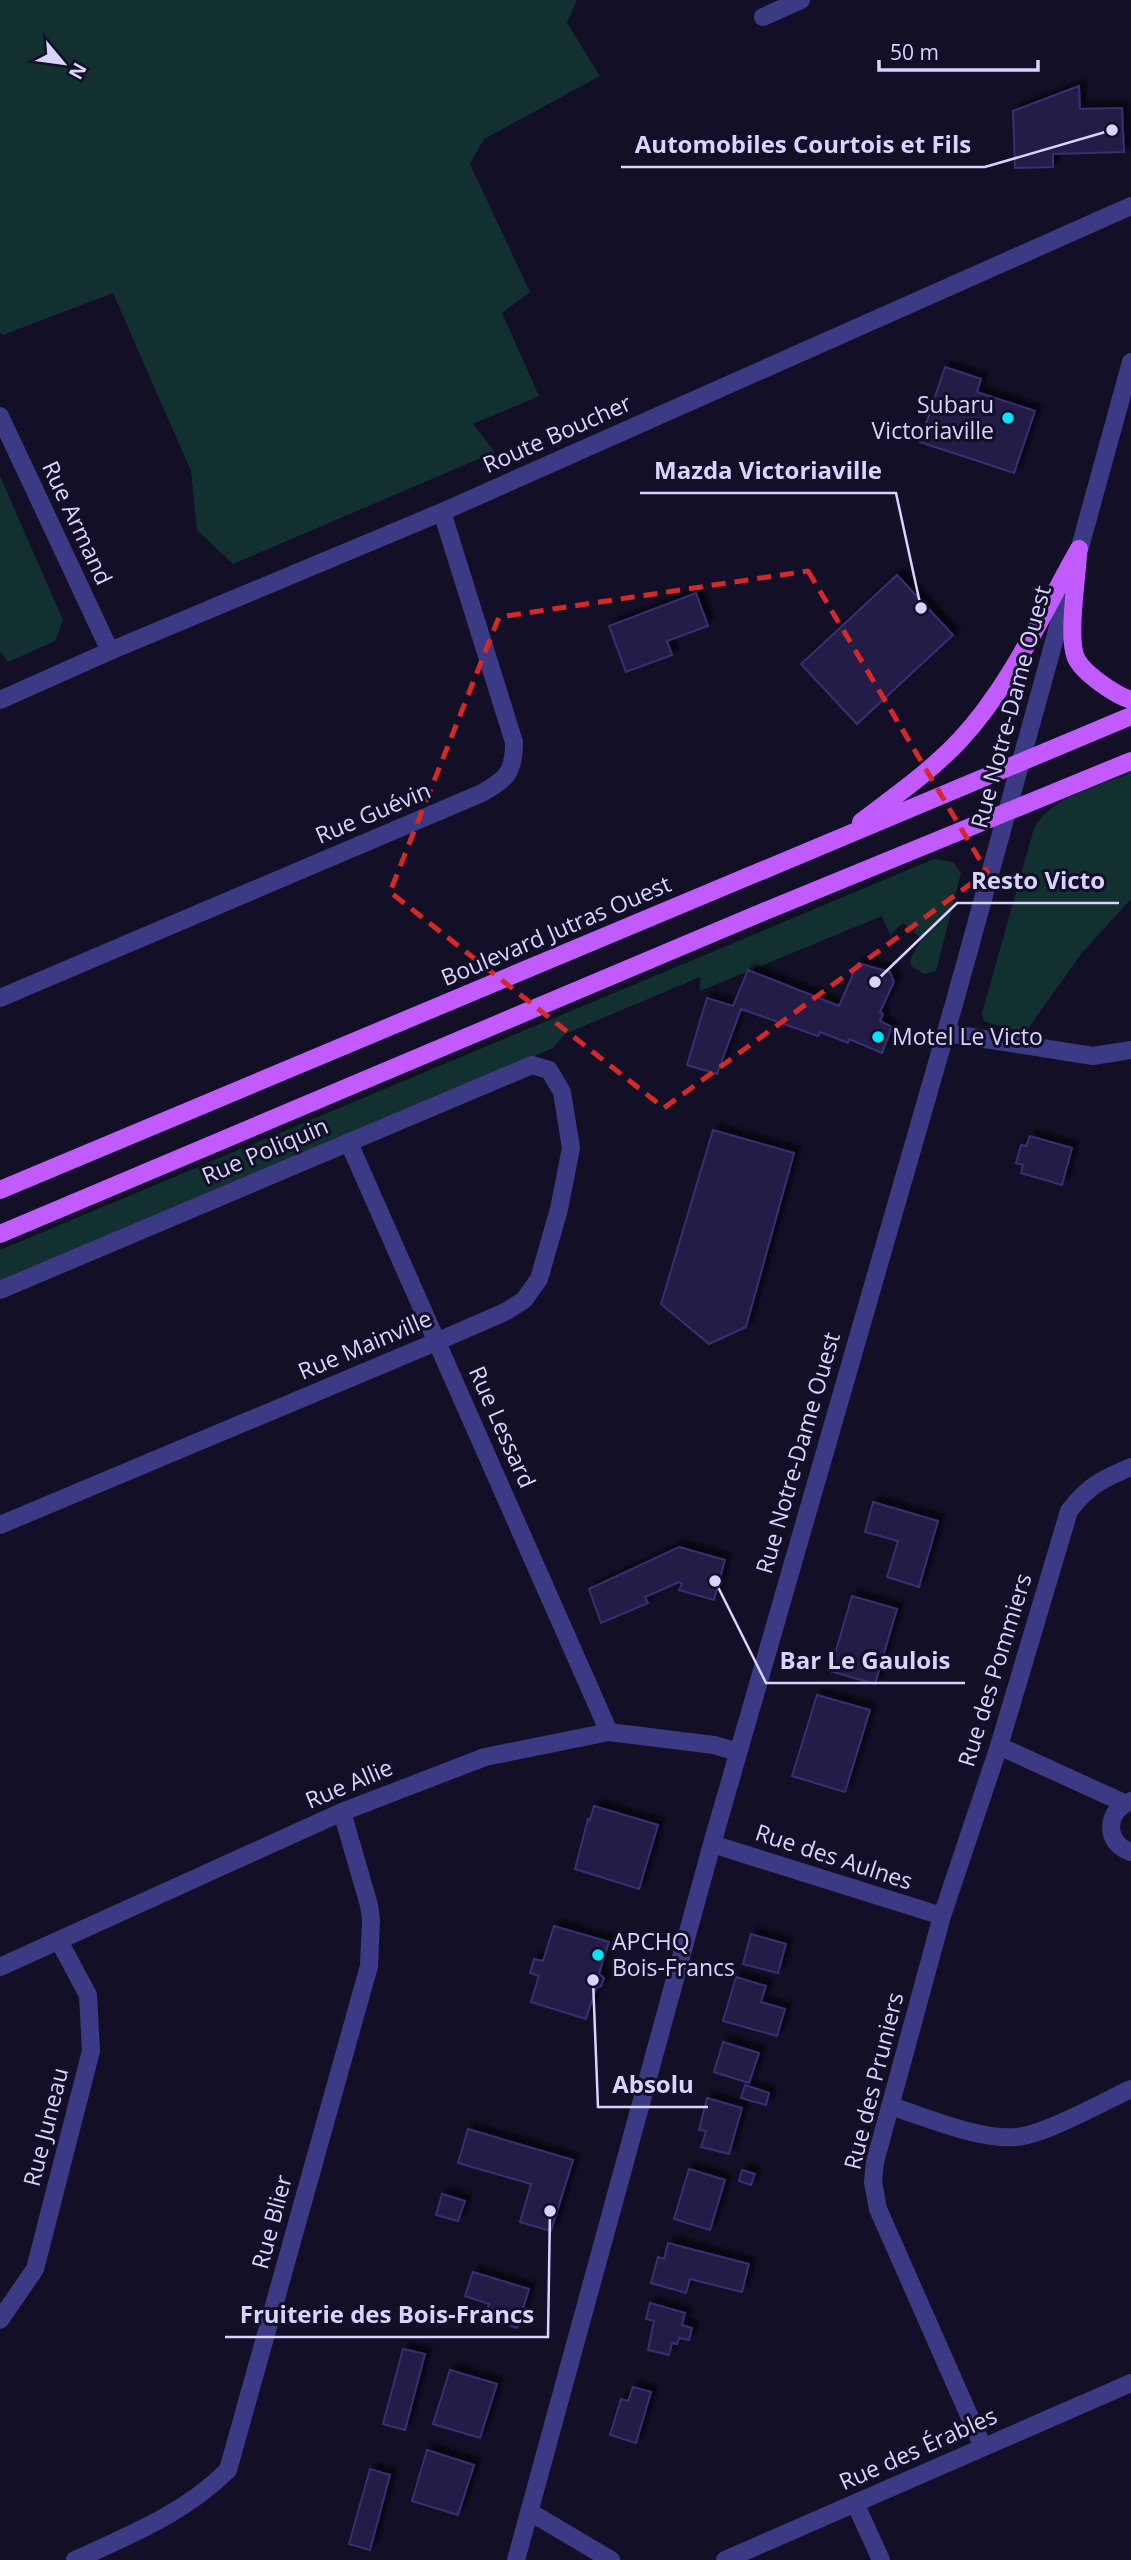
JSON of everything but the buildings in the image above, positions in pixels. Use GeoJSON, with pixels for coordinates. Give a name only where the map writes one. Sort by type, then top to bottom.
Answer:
{"type":"FeatureCollection","features":[{"type":"Feature","properties":{"kind":"main road"},"geometry":{"type":"LineString","coordinates":[[1079,549],[1073,638],[1076,659],[1110,692],[1131,700]]}},
{"type":"Feature","properties":{"kind":"main road"},"geometry":{"type":"LineString","coordinates":[[842,836],[937,761],[981,715],[1000,689],[1079,549]]}},
{"type":"Feature","properties":{"kind":"main road","name":"Boulevard Jutras Ouest"},"geometry":{"type":"LineString","coordinates":[[0,1190],[1131,716]]}},
{"type":"Feature","properties":{"kind":"main road"},"geometry":{"type":"LineString","coordinates":[[0,1234],[1131,761]]}},
{"type":"Feature","properties":{"kind":"street"},"geometry":{"type":"LineString","coordinates":[[763,17],[801,0]]}},
{"type":"Feature","properties":{"kind":"street","name":"Route Boucher"},"geometry":{"type":"LineString","coordinates":[[0,700],[442,512],[1131,206]]}},
{"type":"Feature","properties":{"kind":"street","name":"Rue Notre-Dame Ouest"},"geometry":{"type":"LineString","coordinates":[[516,2560],[712,1844],[946,1033],[1131,362]]}},
{"type":"Feature","properties":{"kind":"street","name":"Rue Armand"},"geometry":{"type":"LineString","coordinates":[[0,416],[110,651]]}},
{"type":"Feature","properties":{"kind":"street","name":"Rue Guévin"},"geometry":{"type":"LineString","coordinates":[[0,998],[482,793],[504,780],[514,761],[514,742],[442,512]]}},
{"type":"Feature","properties":{"kind":"street"},"geometry":{"type":"LineString","coordinates":[[946,1033],[1093,1055],[1131,1050]]}},
{"type":"Feature","properties":{"kind":"street","name":"Rue Poliquin"},"geometry":{"type":"LineString","coordinates":[[0,1290],[532,1065],[549,1070]]}},
{"type":"Feature","properties":{"kind":"street","name":"Rue Mainville"},"geometry":{"type":"LineString","coordinates":[[0,1525],[436,1342],[505,1312],[524,1300],[539,1279],[559,1209],[571,1148],[562,1092],[549,1070]]}},
{"type":"Feature","properties":{"kind":"street","name":"Rue Lessard"},"geometry":{"type":"LineString","coordinates":[[348,1143],[609,1732]]}},
{"type":"Feature","properties":{"kind":"street","name":"Rue des Pommiers"},"geometry":{"type":"LineString","coordinates":[[942,1916],[999,1746],[1069,1511],[1081,1494],[1097,1481],[1131,1467]]}},
{"type":"Feature","properties":{"kind":"street","name":"Rue Allie"},"geometry":{"type":"LineString","coordinates":[[0,1967],[342,1812],[485,1757],[609,1732],[714,1745],[738,1752]]}},
{"type":"Feature","properties":{"kind":"street"},"geometry":{"type":"LineString","coordinates":[[999,1746],[1127,1802],[1112,1815],[1111,1832],[1119,1846],[1131,1852]]}},
{"type":"Feature","properties":{"kind":"street","name":"Rue Blier"},"geometry":{"type":"LineString","coordinates":[[75,2560],[158,2523],[212,2487],[228,2470],[369,1966],[370,1912],[342,1812]]}},
{"type":"Feature","properties":{"kind":"street","name":"Rue des Aulnes"},"geometry":{"type":"LineString","coordinates":[[712,1844],[942,1916]]}},
{"type":"Feature","properties":{"kind":"street","name":"Rue des Pruniers"},"geometry":{"type":"LineString","coordinates":[[942,1916],[875,2162],[873,2182],[878,2209],[983,2447]]}},
{"type":"Feature","properties":{"kind":"street","name":"Rue Juneau"},"geometry":{"type":"LineString","coordinates":[[0,2320],[35,2269],[91,2051],[88,1995],[60,1941]]}},
{"type":"Feature","properties":{"kind":"street"},"geometry":{"type":"LineString","coordinates":[[890,2106],[990,2136],[1018,2137],[1051,2126],[1131,2089]]}},
{"type":"Feature","properties":{"kind":"street","name":"Rue des Érables"},"geometry":{"type":"LineString","coordinates":[[724,2560],[1131,2383]]}},
{"type":"Feature","properties":{"kind":"street"},"geometry":{"type":"LineString","coordinates":[[855,2503],[881,2560]]}},
{"type":"Feature","properties":{"kind":"street"},"geometry":{"type":"LineString","coordinates":[[530,2512],[611,2560]]}},
{"type":"Feature","properties":{"kind":"highlighted area"},"geometry":{"type":"Polygon","coordinates":[[[808,571],[987,872],[664,1108],[390,892],[499,617],[808,571]]]}},
{"type":"Feature","properties":{"kind":"green space"},"geometry":{"type":"Polygon","coordinates":[[[0,0],[577,0],[567,23],[600,76],[484,139],[470,164],[530,292],[502,313],[539,396],[473,424],[495,452],[233,564],[197,530],[191,471],[113,293],[3,335],[0,332],[0,0]]]}},
{"type":"Feature","properties":{"kind":"green space"},"geometry":{"type":"Polygon","coordinates":[[[0,476],[63,620],[55,641],[8,662],[0,651],[0,476]]]}},
{"type":"Feature","properties":{"kind":"green space"},"geometry":{"type":"Polygon","coordinates":[[[1131,773],[1131,899],[1081,954],[1025,1033],[988,1023],[983,1020],[982,1013],[1034,828],[1042,817],[1064,800],[1131,773]]]}},
{"type":"Feature","properties":{"kind":"green space"},"geometry":{"type":"Polygon","coordinates":[[[934,859],[953,862],[961,873],[936,971],[924,974],[911,966],[911,958],[922,939],[903,923],[890,935],[882,916],[700,991],[700,977],[565,1034],[553,1048],[0,1281],[0,1250],[934,859]]]}},
{"type":"Feature","properties":{"kind":"place","name":"Automobiles Courtois et Fils"},"geometry":{"type":"Point","coordinates":[1112,130]}},
{"type":"Feature","properties":{"kind":"place","name":"Subaru Victoriaville"},"geometry":{"type":"Point","coordinates":[1008,418]}},
{"type":"Feature","properties":{"kind":"place","name":"Mazda Victoriaville"},"geometry":{"type":"Point","coordinates":[921,608]}},
{"type":"Feature","properties":{"kind":"place","name":"Resto Victo"},"geometry":{"type":"Point","coordinates":[875,982]}},
{"type":"Feature","properties":{"kind":"place","name":"Motel Le Victo"},"geometry":{"type":"Point","coordinates":[878,1037]}},
{"type":"Feature","properties":{"kind":"place","name":"Bar Le Gaulois"},"geometry":{"type":"Point","coordinates":[715,1581]}},
{"type":"Feature","properties":{"kind":"place","name":"APCHQ Bois-Francs"},"geometry":{"type":"Point","coordinates":[598,1955]}},
{"type":"Feature","properties":{"kind":"place","name":"Absolu"},"geometry":{"type":"Point","coordinates":[593,1980]}},
{"type":"Feature","properties":{"kind":"place","name":"Fruiterie des Bois-Francs"},"geometry":{"type":"Point","coordinates":[550,2211]}}]}
